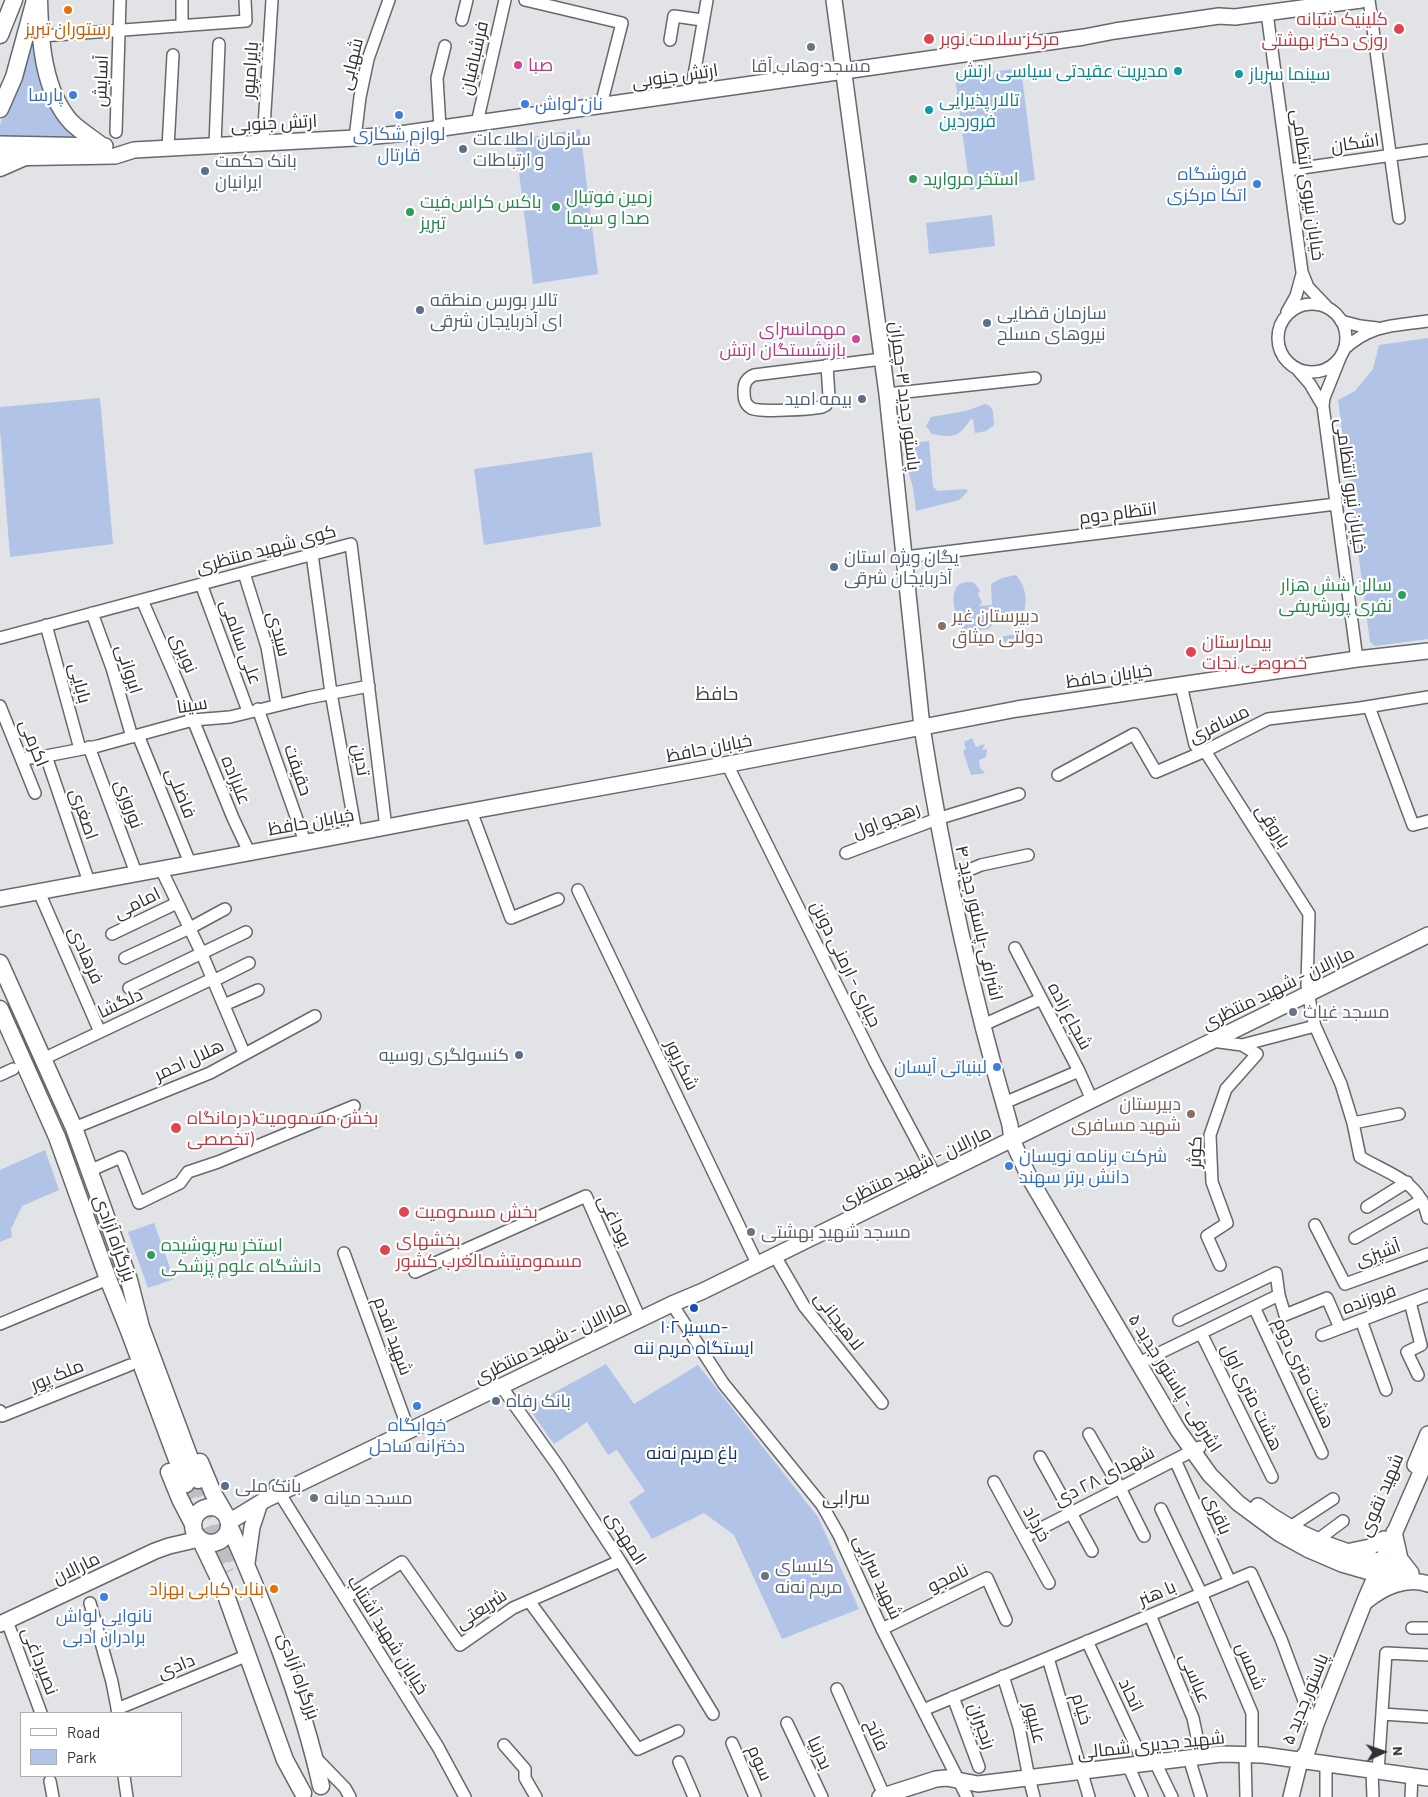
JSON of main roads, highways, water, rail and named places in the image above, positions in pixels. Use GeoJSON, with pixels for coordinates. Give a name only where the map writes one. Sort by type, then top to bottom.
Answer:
{"type":"FeatureCollection","features":[{"type":"Feature","properties":{"kind":"highway"},"geometry":{"type":"LineString","coordinates":[[0,89],[35,0]]}},
{"type":"Feature","properties":{"kind":"highway"},"geometry":{"type":"LineString","coordinates":[[39,0],[48,78],[57,103],[72,123],[102,146]]}},
{"type":"Feature","properties":{"kind":"highway"},"geometry":{"type":"LineString","coordinates":[[0,35],[12,6]]}},
{"type":"Feature","properties":{"kind":"highway"},"geometry":{"type":"LineString","coordinates":[[0,46],[12,6]]}},
{"type":"Feature","properties":{"kind":"highway"},"geometry":{"type":"LineString","coordinates":[[0,109],[14,77],[28,20]]}},
{"type":"Feature","properties":{"kind":"highway"},"geometry":{"type":"LineString","coordinates":[[0,168],[25,157]]}},
{"type":"Feature","properties":{"kind":"highway","name":"بزرگراه آزادی"},"geometry":{"type":"LineString","coordinates":[[0,963],[74,1128],[129,1280],[148,1321],[213,1493],[239,1547],[237,1568],[251,1634],[294,1754],[304,1795]]}},
{"type":"Feature","properties":{"kind":"highway","name":"بزرگراه آزادی"},"geometry":{"type":"LineString","coordinates":[[0,1009],[57,1137],[108,1279],[192,1482],[141,1327],[129,1280]]}},
{"type":"Feature","properties":{"kind":"highway"},"geometry":{"type":"LineString","coordinates":[[108,1279],[117,1328],[165,1462],[180,1499],[223,1587],[285,1760],[304,1795]]}},
{"type":"Feature","properties":{"kind":"highway"},"geometry":{"type":"LineString","coordinates":[[185,1508],[202,1507],[209,1502],[213,1493]]}},
{"type":"Feature","properties":{"kind":"highway"},"geometry":{"type":"LineString","coordinates":[[215,1508],[227,1520],[226,1535],[219,1542],[209,1543],[197,1532],[197,1515],[205,1509],[215,1508]]}},
{"type":"Feature","properties":{"kind":"highway"},"geometry":{"type":"LineString","coordinates":[[210,1560],[214,1551],[219,1547],[229,1544],[239,1547]]}},
{"type":"Feature","properties":{"kind":"highway"},"geometry":{"type":"LineString","coordinates":[[237,1568],[276,1640],[311,1741],[323,1792]]}},
{"type":"Feature","properties":{"kind":"highway","name":"بزرگراه آزادی"},"geometry":{"type":"LineString","coordinates":[[237,1568],[305,1751],[323,1792]]}},
{"type":"Feature","properties":{"kind":"main road","name":"پاستور جدید ۳-چمران"},"geometry":{"type":"LineString","coordinates":[[834,0],[887,394],[922,727]]}},
{"type":"Feature","properties":{"kind":"main road","name":"ارتش جنوبی"},"geometry":{"type":"LineString","coordinates":[[1219,16],[1233,8],[1285,0]]}},
{"type":"Feature","properties":{"kind":"main road","name":"ارتش جنوبی"},"geometry":{"type":"LineString","coordinates":[[134,150],[355,138],[440,128],[1084,37],[1219,16],[1235,17],[1361,0]]}},
{"type":"Feature","properties":{"kind":"main road"},"geometry":{"type":"LineString","coordinates":[[0,144],[115,146],[134,150]]}},
{"type":"Feature","properties":{"kind":"main road"},"geometry":{"type":"LineString","coordinates":[[0,158],[115,156],[134,150]]}},
{"type":"Feature","properties":{"kind":"main road","name":"خیابان حافظ"},"geometry":{"type":"LineString","coordinates":[[0,898],[1070,701],[1357,659],[1428,651]]}},
{"type":"Feature","properties":{"kind":"main road","name":"اشرافی-پاستور جدید ۴"},"geometry":{"type":"LineString","coordinates":[[922,727],[948,879],[1013,1134]]}},
{"type":"Feature","properties":{"kind":"main road","name":"مارالان - شهید منتظری"},"geometry":{"type":"LineString","coordinates":[[227,1520],[260,1503],[277,1490],[409,1431],[640,1319],[703,1291],[936,1177],[1013,1134],[1092,1100],[1428,935]]}},
{"type":"Feature","properties":{"kind":"main road","name":"اشرفی - پاستور جدید ۵"},"geometry":{"type":"LineString","coordinates":[[1013,1134],[1030,1179],[1142,1361],[1178,1430],[1240,1492],[1269,1515],[1316,1541],[1343,1551],[1375,1567]]}},
{"type":"Feature","properties":{"kind":"main road","name":"شهید نقوی"},"geometry":{"type":"LineString","coordinates":[[1389,1535],[1409,1479],[1428,1434]]}},
{"type":"Feature","properties":{"kind":"main road","name":"اشرفی - پاستور جدید ۵"},"geometry":{"type":"LineString","coordinates":[[1196,1449],[1210,1475],[1238,1503],[1268,1526],[1306,1549],[1342,1564],[1375,1567]]}},
{"type":"Feature","properties":{"kind":"main road","name":"شهید نقوی"},"geometry":{"type":"LineString","coordinates":[[1375,1567],[1428,1456]]}},
{"type":"Feature","properties":{"kind":"main road"},"geometry":{"type":"LineString","coordinates":[[237,1568],[260,1503]]}},
{"type":"Feature","properties":{"kind":"main road","name":"مارالان"},"geometry":{"type":"LineString","coordinates":[[3,1623],[197,1532]]}},
{"type":"Feature","properties":{"kind":"main road"},"geometry":{"type":"LineString","coordinates":[[1343,1551],[1358,1551],[1370,1547],[1389,1535],[1400,1559],[1415,1579]]}},
{"type":"Feature","properties":{"kind":"main road"},"geometry":{"type":"LineString","coordinates":[[1375,1567],[1415,1579]]}},
{"type":"Feature","properties":{"kind":"main road","name":"پاستور جدید ۵"},"geometry":{"type":"LineString","coordinates":[[1312,1719],[1364,1603],[1375,1567]]}},
{"type":"Feature","properties":{"kind":"main road","name":"پاستور جدید ۵"},"geometry":{"type":"LineString","coordinates":[[1291,1797],[1300,1762],[1307,1752],[1312,1719],[1375,1567]]}},
{"type":"Feature","properties":{"kind":"main road"},"geometry":{"type":"LineString","coordinates":[[1364,1603],[1376,1593],[1415,1579]]}},
{"type":"Feature","properties":{"kind":"main road","name":"شهید جدیری شمالی"},"geometry":{"type":"LineString","coordinates":[[882,1796],[936,1779],[946,1778],[978,1784],[1221,1754],[1249,1755],[1428,1778]]}},
{"type":"Feature","properties":{"kind":"tunnel"},"geometry":{"type":"LineString","coordinates":[[198,1480],[239,1567]]}},
{"type":"Feature","properties":{"kind":"tunnel"},"geometry":{"type":"LineString","coordinates":[[186,1484],[226,1573]]}},
{"type":"Feature","properties":{"kind":"place","name":"رستوران تبریز"},"geometry":{"type":"Point","coordinates":[68,10]}},
{"type":"Feature","properties":{"kind":"place","name":"کلینیک شبانه روزی دکتر بهشتی"},"geometry":{"type":"Point","coordinates":[1399,29]}},
{"type":"Feature","properties":{"kind":"place","name":"مرکز سلامت نوبر"},"geometry":{"type":"Point","coordinates":[929,39]}},
{"type":"Feature","properties":{"kind":"place","name":"مسجد وهاب آقا"},"geometry":{"type":"Point","coordinates":[811,47]}},
{"type":"Feature","properties":{"kind":"place","name":"صبا"},"geometry":{"type":"Point","coordinates":[518,65]}},
{"type":"Feature","properties":{"kind":"place","name":"مدیریت عقیدتی سیاسی ارتش"},"geometry":{"type":"Point","coordinates":[1178,71]}},
{"type":"Feature","properties":{"kind":"place","name":"سینما سرباز"},"geometry":{"type":"Point","coordinates":[1239,74]}},
{"type":"Feature","properties":{"kind":"place","name":"پارسا"},"geometry":{"type":"Point","coordinates":[73,95]}},
{"type":"Feature","properties":{"kind":"place","name":"نان لواش"},"geometry":{"type":"Point","coordinates":[525,104]}},
{"type":"Feature","properties":{"kind":"place","name":"تالار پذیرایی فروردین"},"geometry":{"type":"Point","coordinates":[929,110]}},
{"type":"Feature","properties":{"kind":"place","name":"لوازم شکاری قارتال"},"geometry":{"type":"Point","coordinates":[399,115]}},
{"type":"Feature","properties":{"kind":"place","name":"سازمان اطلاعات و ارتباطات"},"geometry":{"type":"Point","coordinates":[463,149]}},
{"type":"Feature","properties":{"kind":"place","name":"بانک حکمت ایرانیان"},"geometry":{"type":"Point","coordinates":[205,171]}},
{"type":"Feature","properties":{"kind":"place","name":"استخر مروارید"},"geometry":{"type":"Point","coordinates":[913,179]}},
{"type":"Feature","properties":{"kind":"place","name":"فروشگاه اتکا مرکزی"},"geometry":{"type":"Point","coordinates":[1257,184]}},
{"type":"Feature","properties":{"kind":"place","name":"زمین فوتبال صدا و سیما"},"geometry":{"type":"Point","coordinates":[556,207]}},
{"type":"Feature","properties":{"kind":"place","name":"باکس کراس‌فیت تبریز"},"geometry":{"type":"Point","coordinates":[410,212]}},
{"type":"Feature","properties":{"kind":"place","name":"تالار بورس منطقه ای آذربایجان شرقی"},"geometry":{"type":"Point","coordinates":[420,310]}},
{"type":"Feature","properties":{"kind":"place","name":"سازمان قضایی نیروهای مسلح"},"geometry":{"type":"Point","coordinates":[987,323]}},
{"type":"Feature","properties":{"kind":"place","name":"مهمانسرای بازنشستگان ارتش"},"geometry":{"type":"Point","coordinates":[856,339]}},
{"type":"Feature","properties":{"kind":"place","name":"بیمه امید"},"geometry":{"type":"Point","coordinates":[862,399]}},
{"type":"Feature","properties":{"kind":"place","name":"یگان ویژه استان آذربایجان شرقی"},"geometry":{"type":"Point","coordinates":[834,567]}},
{"type":"Feature","properties":{"kind":"place","name":"سالن شش هزار نفری پورشریفی"},"geometry":{"type":"Point","coordinates":[1402,595]}},
{"type":"Feature","properties":{"kind":"place","name":"دبیرستان غیر دولتی میثاق"},"geometry":{"type":"Point","coordinates":[942,626]}},
{"type":"Feature","properties":{"kind":"place","name":"بیمارستان خصوصی نجات"},"geometry":{"type":"Point","coordinates":[1191,652]}},
{"type":"Feature","properties":{"kind":"place","name":"مسجد غیاث"},"geometry":{"type":"Point","coordinates":[1293,1012]}},
{"type":"Feature","properties":{"kind":"place","name":"کنسولگری روسیه"},"geometry":{"type":"Point","coordinates":[519,1055]}},
{"type":"Feature","properties":{"kind":"place","name":"لبنیاتی آیسان"},"geometry":{"type":"Point","coordinates":[997,1067]}},
{"type":"Feature","properties":{"kind":"place","name":"دبیرستان شهید مسافری"},"geometry":{"type":"Point","coordinates":[1191,1114]}},
{"type":"Feature","properties":{"kind":"place","name":"بخش مسمومیت(درمانگاه تخصصی)"},"geometry":{"type":"Point","coordinates":[176,1128]}},
{"type":"Feature","properties":{"kind":"place","name":"شرکت برنامه نویسان دانش برتر سهند"},"geometry":{"type":"Point","coordinates":[1009,1166]}},
{"type":"Feature","properties":{"kind":"place","name":"بخش مسمومیت"},"geometry":{"type":"Point","coordinates":[404,1212]}},
{"type":"Feature","properties":{"kind":"place","name":"مسجد شهید بهشتی"},"geometry":{"type":"Point","coordinates":[751,1232]}},
{"type":"Feature","properties":{"kind":"place","name":"بخشهای مسمومیتشمالغرب کشور"},"geometry":{"type":"Point","coordinates":[385,1250]}},
{"type":"Feature","properties":{"kind":"place","name":"استخر سرپوشیده دانشگاه علوم پزشکی"},"geometry":{"type":"Point","coordinates":[151,1255]}},
{"type":"Feature","properties":{"kind":"place","name":"مسیر ۱۰۲- ایستگاه مریم ننه"},"geometry":{"type":"Point","coordinates":[694,1308]}},
{"type":"Feature","properties":{"kind":"place","name":"بانک رفاه"},"geometry":{"type":"Point","coordinates":[496,1401]}},
{"type":"Feature","properties":{"kind":"place","name":"خوابگاه دخترانه ساحل"},"geometry":{"type":"Point","coordinates":[417,1406]}},
{"type":"Feature","properties":{"kind":"place","name":"بانک ملی"},"geometry":{"type":"Point","coordinates":[225,1486]}},
{"type":"Feature","properties":{"kind":"place","name":"مسجد میانه"},"geometry":{"type":"Point","coordinates":[314,1498]}},
{"type":"Feature","properties":{"kind":"place","name":"کلیسای مریم نه‌نه"},"geometry":{"type":"Point","coordinates":[765,1576]}},
{"type":"Feature","properties":{"kind":"place","name":"بناب کبابی بهزاد"},"geometry":{"type":"Point","coordinates":[274,1589]}},
{"type":"Feature","properties":{"kind":"place","name":"نانوایی لواش برادران ادبی"},"geometry":{"type":"Point","coordinates":[104,1597]}},
{"type":"Feature","properties":{"kind":"district","name":"حافظ"},"geometry":{"type":"Point","coordinates":[717,694]}},
{"type":"Feature","properties":{"kind":"district","name":"سرابی"},"geometry":{"type":"Point","coordinates":[846,1498]}},
{"type":"Feature","properties":{"kind":"park label","name":"باغ مریم نه‌نه"},"geometry":{"type":"Point","coordinates":[692,1453]}}]}
